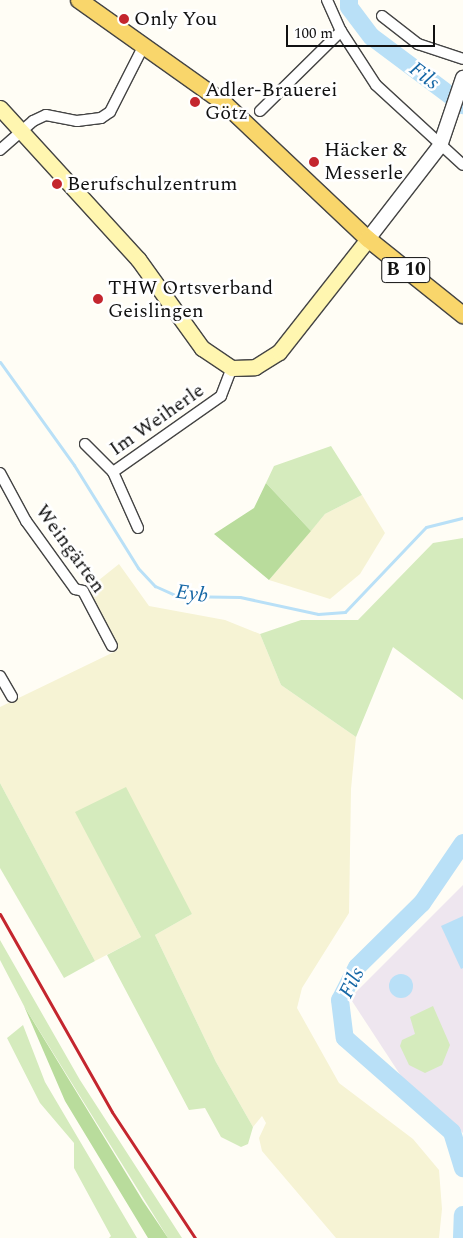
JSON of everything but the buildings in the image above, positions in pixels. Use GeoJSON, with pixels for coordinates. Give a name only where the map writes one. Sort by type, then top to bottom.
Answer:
{"type":"FeatureCollection","features":[{"type":"Feature","properties":{"kind":"main road","name":"B 10"},"geometry":{"type":"LineString","coordinates":[[78,0],[143,48],[224,103],[368,239],[463,316]]}},
{"type":"Feature","properties":{"kind":"main road"},"geometry":{"type":"LineString","coordinates":[[0,108],[138,259],[202,348],[232,368],[255,367],[279,352],[368,239]]}},
{"type":"Feature","properties":{"kind":"street"},"geometry":{"type":"LineString","coordinates":[[327,0],[341,31],[376,85],[440,146],[463,165]]}},
{"type":"Feature","properties":{"kind":"street"},"geometry":{"type":"LineString","coordinates":[[382,16],[418,44],[463,59]]}},
{"type":"Feature","properties":{"kind":"street"},"geometry":{"type":"LineString","coordinates":[[260,111],[341,31]]}},
{"type":"Feature","properties":{"kind":"street"},"geometry":{"type":"LineString","coordinates":[[0,150],[21,130],[46,115],[77,121],[101,118],[110,112],[143,48]]}},
{"type":"Feature","properties":{"kind":"street"},"geometry":{"type":"LineString","coordinates":[[368,239],[440,146],[463,79]]}},
{"type":"Feature","properties":{"kind":"street","name":"Im Weiherle"},"geometry":{"type":"LineString","coordinates":[[113,472],[221,396],[232,368]]}},
{"type":"Feature","properties":{"kind":"street","name":"Im Weiherle"},"geometry":{"type":"LineString","coordinates":[[85,444],[113,472],[138,528]]}},
{"type":"Feature","properties":{"kind":"street","name":"Weingärten"},"geometry":{"type":"LineString","coordinates":[[0,473],[26,521],[75,589],[83,592],[112,646]]}},
{"type":"Feature","properties":{"kind":"street"},"geometry":{"type":"LineString","coordinates":[[0,676],[12,697]]}},
{"type":"Feature","properties":{"kind":"shaded area"},"geometry":{"type":"Polygon","coordinates":[[[362,495],[385,533],[360,574],[330,599],[269,580],[325,514],[362,495]]]}},
{"type":"Feature","properties":{"kind":"shaded area"},"geometry":{"type":"Polygon","coordinates":[[[119,564],[149,606],[225,620],[260,634],[281,685],[356,737],[351,789],[349,913],[302,988],[297,1008],[339,1083],[413,1139],[439,1170],[442,1209],[439,1238],[336,1238],[262,1151],[259,1138],[266,1123],[262,1116],[253,1127],[216,1062],[155,935],[192,914],[76,812],[141,937],[95,961],[0,783],[0,707],[118,650],[89,588],[119,564]]]}},
{"type":"Feature","properties":{"kind":"shaded area"},"geometry":{"type":"Polygon","coordinates":[[[463,885],[463,1133],[403,1079],[350,998],[463,885]]]}},
{"type":"Feature","properties":{"kind":"green space"},"geometry":{"type":"Polygon","coordinates":[[[331,446],[362,495],[325,514],[311,531],[266,483],[274,466],[331,446]]]}},
{"type":"Feature","properties":{"kind":"green space"},"geometry":{"type":"Polygon","coordinates":[[[266,483],[311,531],[269,580],[214,534],[254,508],[266,483]]]}},
{"type":"Feature","properties":{"kind":"green space"},"geometry":{"type":"Polygon","coordinates":[[[463,538],[463,700],[393,647],[356,737],[281,685],[260,634],[301,620],[358,620],[433,543],[463,538]]]}},
{"type":"Feature","properties":{"kind":"green space"},"geometry":{"type":"Polygon","coordinates":[[[0,783],[95,961],[64,978],[0,868],[0,783]]]}},
{"type":"Feature","properties":{"kind":"green space"},"geometry":{"type":"Polygon","coordinates":[[[126,787],[192,914],[155,935],[216,1062],[253,1127],[248,1144],[241,1147],[221,1137],[205,1108],[189,1110],[107,955],[141,937],[75,812],[126,787]]]}},
{"type":"Feature","properties":{"kind":"green space"},"geometry":{"type":"Polygon","coordinates":[[[0,940],[80,1080],[182,1238],[168,1238],[24,1006],[0,960],[0,940]]]}},
{"type":"Feature","properties":{"kind":"green space"},"geometry":{"type":"Polygon","coordinates":[[[24,1006],[143,1201],[168,1238],[148,1238],[65,1101],[24,1006]]]}},
{"type":"Feature","properties":{"kind":"green space"},"geometry":{"type":"Polygon","coordinates":[[[433,1006],[450,1045],[442,1065],[425,1073],[409,1065],[400,1046],[402,1040],[415,1034],[410,1017],[433,1006]]]}},
{"type":"Feature","properties":{"kind":"green space"},"geometry":{"type":"Polygon","coordinates":[[[23,1025],[45,1082],[137,1238],[109,1238],[111,1236],[74,1168],[74,1143],[40,1103],[7,1038],[23,1025]]]}},
{"type":"Feature","properties":{"kind":"water"},"geometry":{"type":"Polygon","coordinates":[[[463,916],[463,968],[461,969],[441,926],[463,916]]]}},
{"type":"Feature","properties":{"kind":"water"},"geometry":{"type":"Polygon","coordinates":[[[401,974],[410,977],[413,986],[410,995],[401,998],[392,995],[389,986],[392,977],[401,974]]]}},
{"type":"Feature","properties":{"kind":"waterway","name":"Fils"},"geometry":{"type":"LineString","coordinates":[[349,0],[349,7],[372,37],[463,105]]}},
{"type":"Feature","properties":{"kind":"waterway","name":"Eyb"},"geometry":{"type":"LineString","coordinates":[[0,362],[74,465],[138,568],[155,586],[177,596],[240,597],[318,614],[345,612],[426,527],[463,518]]}},
{"type":"Feature","properties":{"kind":"waterway","name":"Fils"},"geometry":{"type":"LineString","coordinates":[[463,843],[422,903],[357,967],[340,1000],[345,1038],[452,1132],[463,1168]]}},
{"type":"Feature","properties":{"kind":"waterway","name":"Fils"},"geometry":{"type":"LineString","coordinates":[[462,1238],[463,1215]]}},
{"type":"Feature","properties":{"kind":"railway"},"geometry":{"type":"LineString","coordinates":[[0,914],[112,1112],[195,1238]]}},
{"type":"Feature","properties":{"kind":"place","name":"Only You"},"geometry":{"type":"Point","coordinates":[124,19]}},
{"type":"Feature","properties":{"kind":"place","name":"Adler-Brauerei Götz"},"geometry":{"type":"Point","coordinates":[195,102]}},
{"type":"Feature","properties":{"kind":"place","name":"Häcker & Messerle"},"geometry":{"type":"Point","coordinates":[314,162]}},
{"type":"Feature","properties":{"kind":"place","name":"Berufschulzentrum"},"geometry":{"type":"Point","coordinates":[57,184]}},
{"type":"Feature","properties":{"kind":"place","name":"THW Ortsverband Geislingen"},"geometry":{"type":"Point","coordinates":[98,299]}}]}
